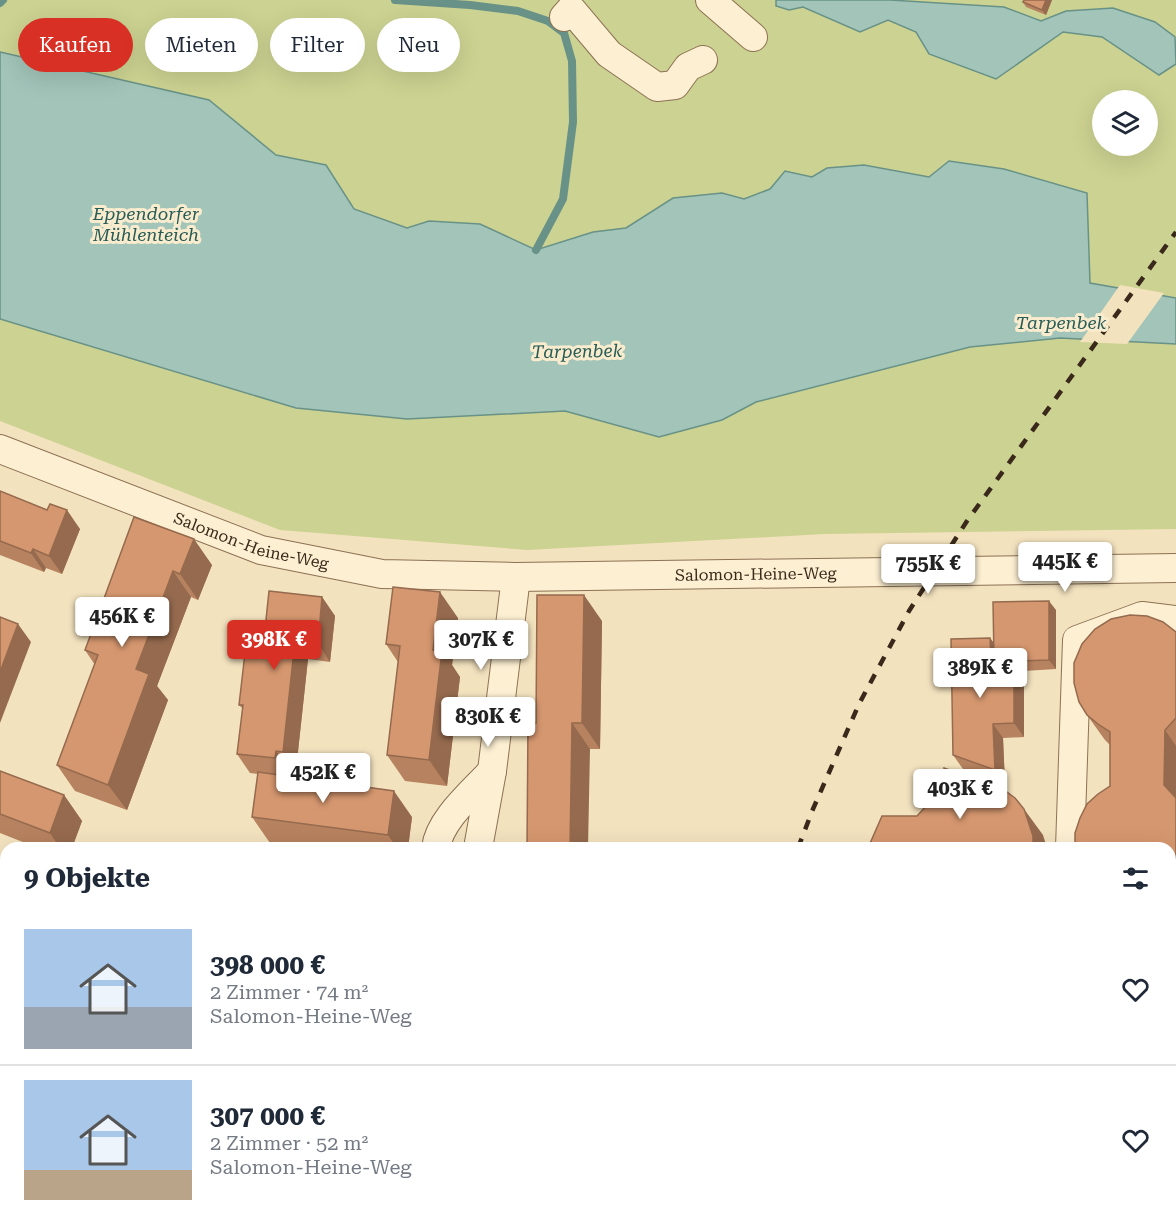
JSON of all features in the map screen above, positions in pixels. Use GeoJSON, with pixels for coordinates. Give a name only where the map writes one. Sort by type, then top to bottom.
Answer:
{"type":"FeatureCollection","features":[{"type":"Feature","properties":{"kind":"street"},"geometry":{"type":"LineString","coordinates":[[710,0],[753,37]]}},
{"type":"Feature","properties":{"kind":"street"},"geometry":{"type":"LineString","coordinates":[[564,17],[571,9],[609,54],[657,87],[675,85],[688,67],[703,60]]}},
{"type":"Feature","properties":{"kind":"street","name":"Salomon-Heine-Weg"},"geometry":{"type":"LineString","coordinates":[[0,449],[261,550],[382,574],[516,577],[1176,568]]}},
{"type":"Feature","properties":{"kind":"street"},"geometry":{"type":"LineString","coordinates":[[1142,569],[1142,616]]}},
{"type":"Feature","properties":{"kind":"street"},"geometry":{"type":"LineString","coordinates":[[479,842],[492,771],[516,577]]}},
{"type":"Feature","properties":{"kind":"street"},"geometry":{"type":"LineString","coordinates":[[1070,842],[1077,640],[1142,616],[1176,620]]}},
{"type":"Feature","properties":{"kind":"street"},"geometry":{"type":"LineString","coordinates":[[437,842],[445,823],[492,771]]}},
{"type":"Feature","properties":{"kind":"green space"},"geometry":{"type":"Polygon","coordinates":[[[0,0],[1176,0],[1176,298],[1090,283],[1087,193],[1004,169],[949,161],[929,177],[864,165],[827,168],[812,177],[785,171],[770,189],[744,199],[722,193],[673,198],[626,228],[593,232],[536,250],[480,224],[429,221],[407,228],[354,209],[326,165],[276,155],[209,100],[87,72],[133,72],[133,18],[18,18],[18,56],[0,52],[0,0]]]}},
{"type":"Feature","properties":{"kind":"green space"},"geometry":{"type":"Polygon","coordinates":[[[0,319],[296,408],[407,419],[565,411],[659,437],[722,420],[756,402],[970,347],[1060,338],[1176,344],[1176,529],[825,534],[527,550],[280,530],[0,421],[0,319]]]}},
{"type":"Feature","properties":{"kind":"water"},"geometry":{"type":"Polygon","coordinates":[[[776,0],[890,0],[1004,7],[1041,21],[1066,11],[1113,8],[1155,22],[1175,37],[1176,64],[1159,75],[1102,37],[1063,32],[996,79],[929,54],[916,32],[888,20],[860,32],[803,7],[789,10],[776,6],[776,0]]]}},
{"type":"Feature","properties":{"kind":"water","name":"Eppendorfer Mühlenteich"},"geometry":{"type":"Polygon","coordinates":[[[0,52],[18,56],[18,72],[87,72],[209,100],[276,155],[326,165],[354,209],[407,228],[429,221],[480,224],[536,250],[593,232],[626,228],[673,198],[722,193],[744,199],[770,189],[785,171],[812,177],[827,168],[864,165],[929,177],[949,161],[1004,169],[1087,193],[1090,283],[1176,298],[1176,344],[1060,338],[970,347],[756,402],[722,420],[659,437],[565,411],[407,419],[296,408],[0,319],[0,52]]]}},
{"type":"Feature","properties":{"kind":"pier"},"geometry":{"type":"Polygon","coordinates":[[[1120,285],[1164,293],[1127,344],[1080,342],[1120,285]]]}},
{"type":"Feature","properties":{"kind":"building"},"geometry":{"type":"Polygon","coordinates":[[[1024,0],[1046,0],[1042,10],[1023,2],[1024,0]]]}},
{"type":"Feature","properties":{"kind":"building"},"geometry":{"type":"Polygon","coordinates":[[[0,491],[47,510],[50,504],[67,510],[49,556],[33,549],[31,553],[0,541],[0,491]]]}},
{"type":"Feature","properties":{"kind":"building"},"geometry":{"type":"Polygon","coordinates":[[[134,517],[194,539],[180,574],[173,571],[136,669],[149,674],[108,785],[57,765],[98,655],[85,650],[134,517]]]}},
{"type":"Feature","properties":{"kind":"building"},"geometry":{"type":"Polygon","coordinates":[[[393,587],[440,592],[433,650],[442,651],[429,760],[387,755],[400,646],[386,644],[393,587]]]}},
{"type":"Feature","properties":{"kind":"building"},"geometry":{"type":"Polygon","coordinates":[[[269,591],[322,597],[318,643],[295,641],[283,752],[276,751],[275,758],[237,754],[243,705],[239,705],[248,627],[265,629],[269,591]]]}},
{"type":"Feature","properties":{"kind":"building"},"geometry":{"type":"Polygon","coordinates":[[[537,595],[584,595],[582,723],[572,723],[570,842],[527,842],[528,723],[536,723],[537,595]]]}},
{"type":"Feature","properties":{"kind":"building"},"geometry":{"type":"Polygon","coordinates":[[[1049,601],[1049,660],[1017,661],[1014,657],[994,658],[993,602],[1049,601]]]}},
{"type":"Feature","properties":{"kind":"building"},"geometry":{"type":"Polygon","coordinates":[[[1130,615],[1147,616],[1163,622],[1176,632],[1176,718],[1165,730],[1164,785],[1176,798],[1176,842],[1075,842],[1075,833],[1087,804],[1110,786],[1110,732],[1087,715],[1079,702],[1074,683],[1074,663],[1082,644],[1095,629],[1111,619],[1130,615]]]}},
{"type":"Feature","properties":{"kind":"building"},"geometry":{"type":"Polygon","coordinates":[[[0,617],[18,624],[0,672],[0,617]]]}},
{"type":"Feature","properties":{"kind":"building"},"geometry":{"type":"Polygon","coordinates":[[[990,638],[991,658],[1014,657],[1014,723],[993,724],[995,770],[953,755],[951,639],[990,638]]]}},
{"type":"Feature","properties":{"kind":"building"},"geometry":{"type":"Polygon","coordinates":[[[944,768],[1004,790],[1024,809],[1033,842],[871,842],[882,816],[917,816],[944,787],[944,768]]]}},
{"type":"Feature","properties":{"kind":"building"},"geometry":{"type":"Polygon","coordinates":[[[0,771],[64,795],[50,833],[0,814],[0,771]]]}},
{"type":"Feature","properties":{"kind":"building"},"geometry":{"type":"Polygon","coordinates":[[[258,772],[394,791],[388,835],[252,817],[258,772]]]}},
{"type":"Feature","properties":{"kind":"waterway"},"geometry":{"type":"LineString","coordinates":[[0,3],[3,0]]}},
{"type":"Feature","properties":{"kind":"waterway"},"geometry":{"type":"LineString","coordinates":[[395,0],[518,11],[548,21],[564,33],[572,61],[573,122],[563,199],[536,250]]}},
{"type":"Feature","properties":{"kind":"railway"},"geometry":{"type":"LineString","coordinates":[[800,842],[859,704],[909,611],[967,521],[1176,232]]}},
{"type":"Feature","properties":{"kind":"water label","name":"Tarpenbek"},"geometry":{"type":"Point","coordinates":[1061,322]}},
{"type":"Feature","properties":{"kind":"water label","name":"Tarpenbek"},"geometry":{"type":"Point","coordinates":[577,351]}}]}
